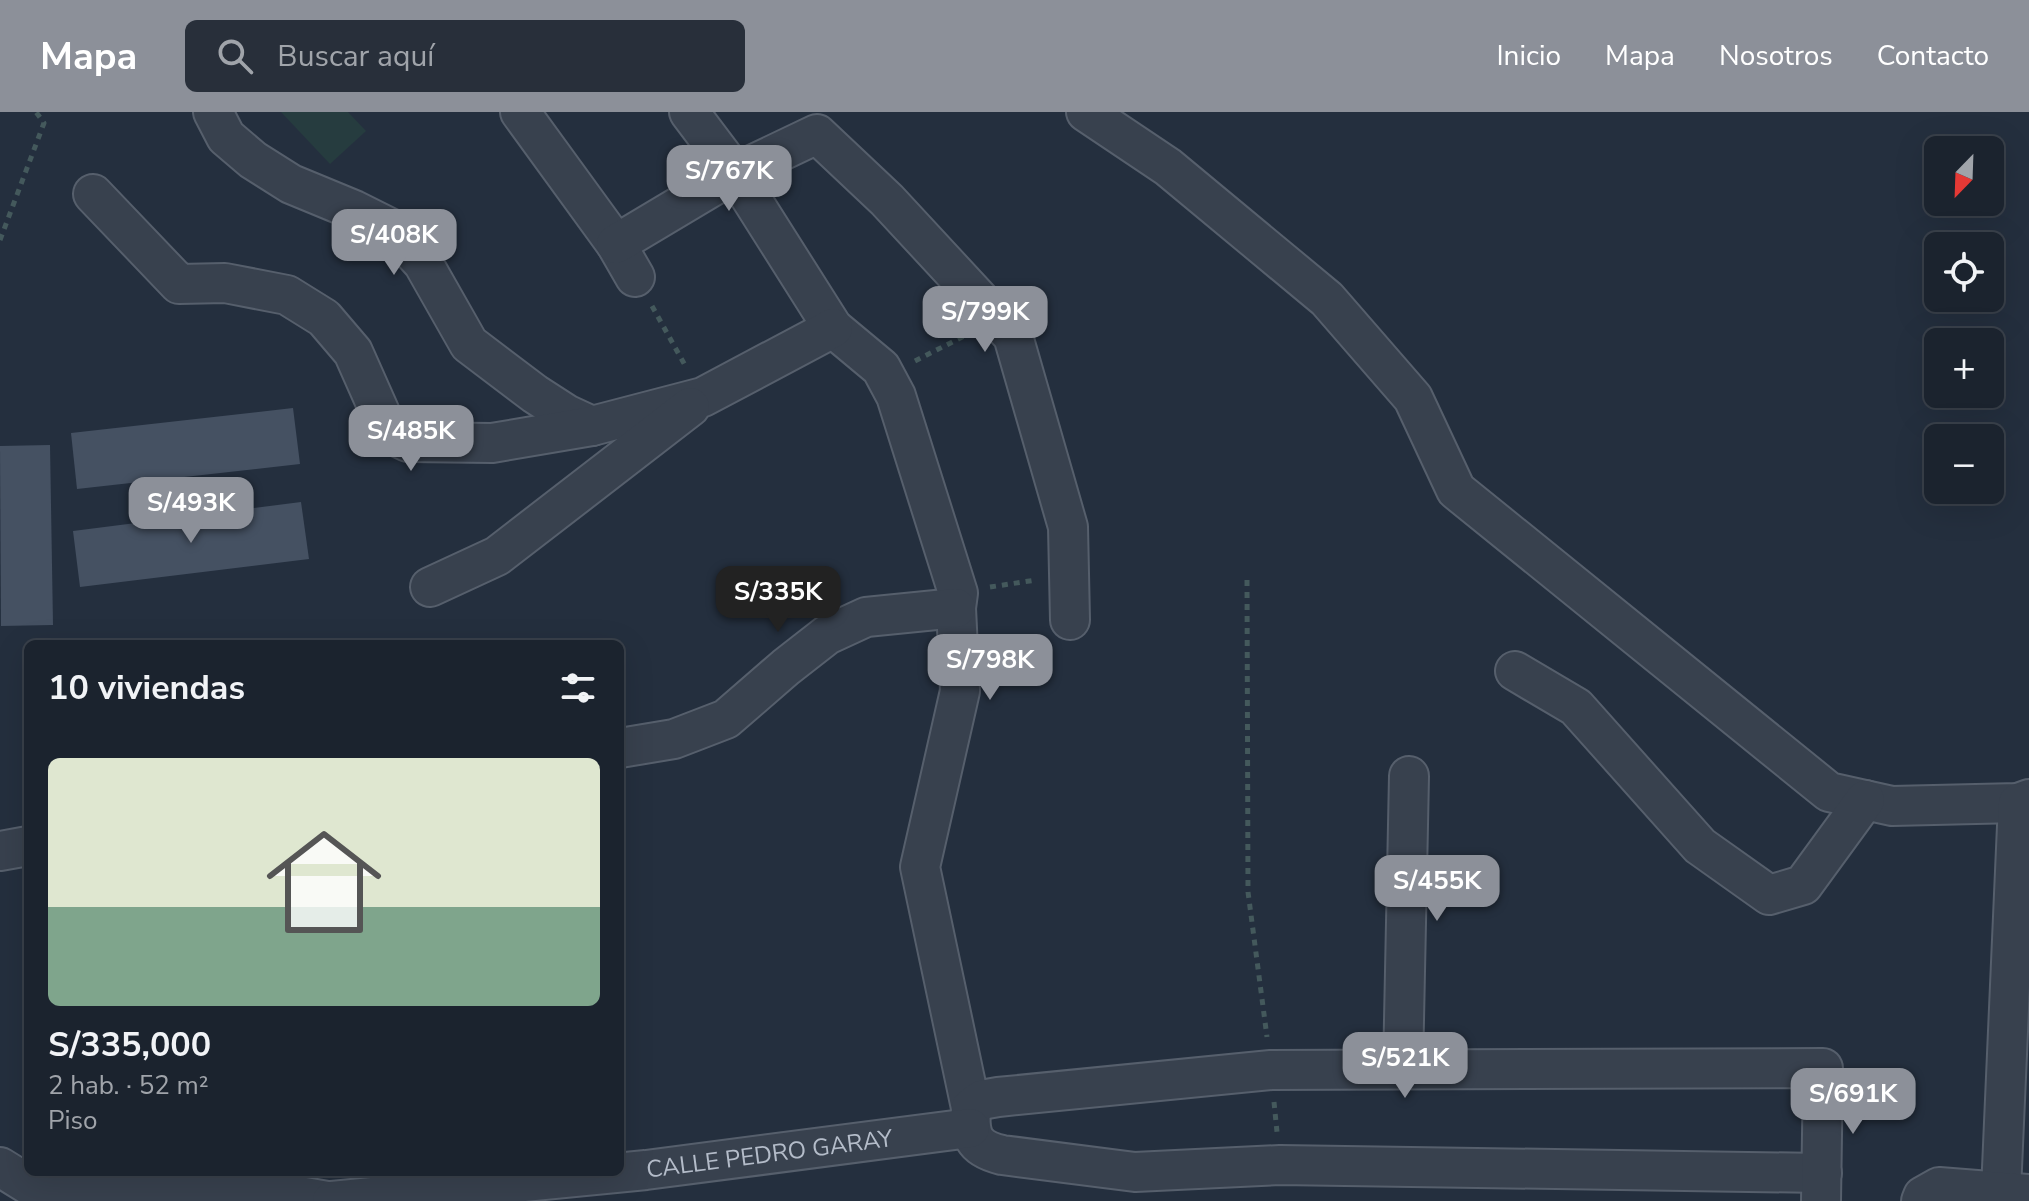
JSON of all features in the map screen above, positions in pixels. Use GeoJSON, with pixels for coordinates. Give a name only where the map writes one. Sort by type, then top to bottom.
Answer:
{"type":"FeatureCollection","features":[{"type":"Feature","properties":{"kind":"street"},"geometry":{"type":"LineString","coordinates":[[213,112],[226,137],[265,168],[291,184],[392,229],[423,263],[469,344],[535,394],[592,426]]}},
{"type":"Feature","properties":{"kind":"street"},"geometry":{"type":"LineString","coordinates":[[520,112],[616,244],[635,277]]}},
{"type":"Feature","properties":{"kind":"street"},"geometry":{"type":"LineString","coordinates":[[689,112],[735,173],[833,328],[881,368],[896,396],[957,600],[960,691],[920,867],[973,1138],[980,1147],[1138,1187],[1280,1165],[1821,1187]]}},
{"type":"Feature","properties":{"kind":"street"},"geometry":{"type":"LineString","coordinates":[[1086,112],[1168,167],[1327,299],[1413,398],[1456,490],[1829,792],[1892,806],[2023,801],[2015,1192],[1939,1187],[1923,1196],[1921,1201]]}},
{"type":"Feature","properties":{"kind":"street"},"geometry":{"type":"LineString","coordinates":[[616,244],[735,173],[817,134],[887,200],[1013,336],[1068,527],[1070,620]]}},
{"type":"Feature","properties":{"kind":"street"},"geometry":{"type":"LineString","coordinates":[[93,194],[179,284],[225,283],[287,295],[324,318],[353,352],[389,433],[408,442],[492,443],[592,426],[703,397]]}},
{"type":"Feature","properties":{"kind":"street"},"geometry":{"type":"LineString","coordinates":[[430,587],[497,556],[703,397],[833,328]]}},
{"type":"Feature","properties":{"kind":"street"},"geometry":{"type":"LineString","coordinates":[[624,747],[674,739],[726,719],[827,635],[866,617],[957,600]]}},
{"type":"Feature","properties":{"kind":"street"},"geometry":{"type":"LineString","coordinates":[[1515,671],[1576,707],[1700,846],[1769,895],[1803,885],[1865,800]]}},
{"type":"Feature","properties":{"kind":"street"},"geometry":{"type":"LineString","coordinates":[[1403,1069],[1409,776]]}},
{"type":"Feature","properties":{"kind":"street"},"geometry":{"type":"LineString","coordinates":[[0,851],[24,847]]}},
{"type":"Feature","properties":{"kind":"street","name":"CALLE PEDRO GARAY"},"geometry":{"type":"LineString","coordinates":[[624,1172],[970,1118],[981,1100],[998,1097],[1271,1070],[1823,1068],[1821,1187]]}},
{"type":"Feature","properties":{"kind":"street","name":"CALLE PEDRO GARAY"},"geometry":{"type":"LineString","coordinates":[[0,1167],[34,1188],[226,1183],[329,1201],[585,1176]]}},
{"type":"Feature","properties":{"kind":"path"},"geometry":{"type":"LineString","coordinates":[[0,240],[44,123],[36,112]]}},
{"type":"Feature","properties":{"kind":"path"},"geometry":{"type":"LineString","coordinates":[[635,277],[703,397]]}},
{"type":"Feature","properties":{"kind":"path"},"geometry":{"type":"LineString","coordinates":[[957,600],[1069,574]]}},
{"type":"Feature","properties":{"kind":"path"},"geometry":{"type":"LineString","coordinates":[[1247,580],[1248,892],[1280,1165]]}},
{"type":"Feature","properties":{"kind":"green space"},"geometry":{"type":"Polygon","coordinates":[[[281,112],[348,112],[366,131],[330,164],[281,112]]]}},
{"type":"Feature","properties":{"kind":"building"},"geometry":{"type":"Polygon","coordinates":[[[293,408],[300,464],[77,489],[71,433],[293,408]]]}},
{"type":"Feature","properties":{"kind":"building"},"geometry":{"type":"Polygon","coordinates":[[[50,445],[53,625],[1,626],[0,446],[50,445]]]}},
{"type":"Feature","properties":{"kind":"building"},"geometry":{"type":"Polygon","coordinates":[[[301,502],[309,559],[80,587],[73,531],[301,502]]]}}]}
